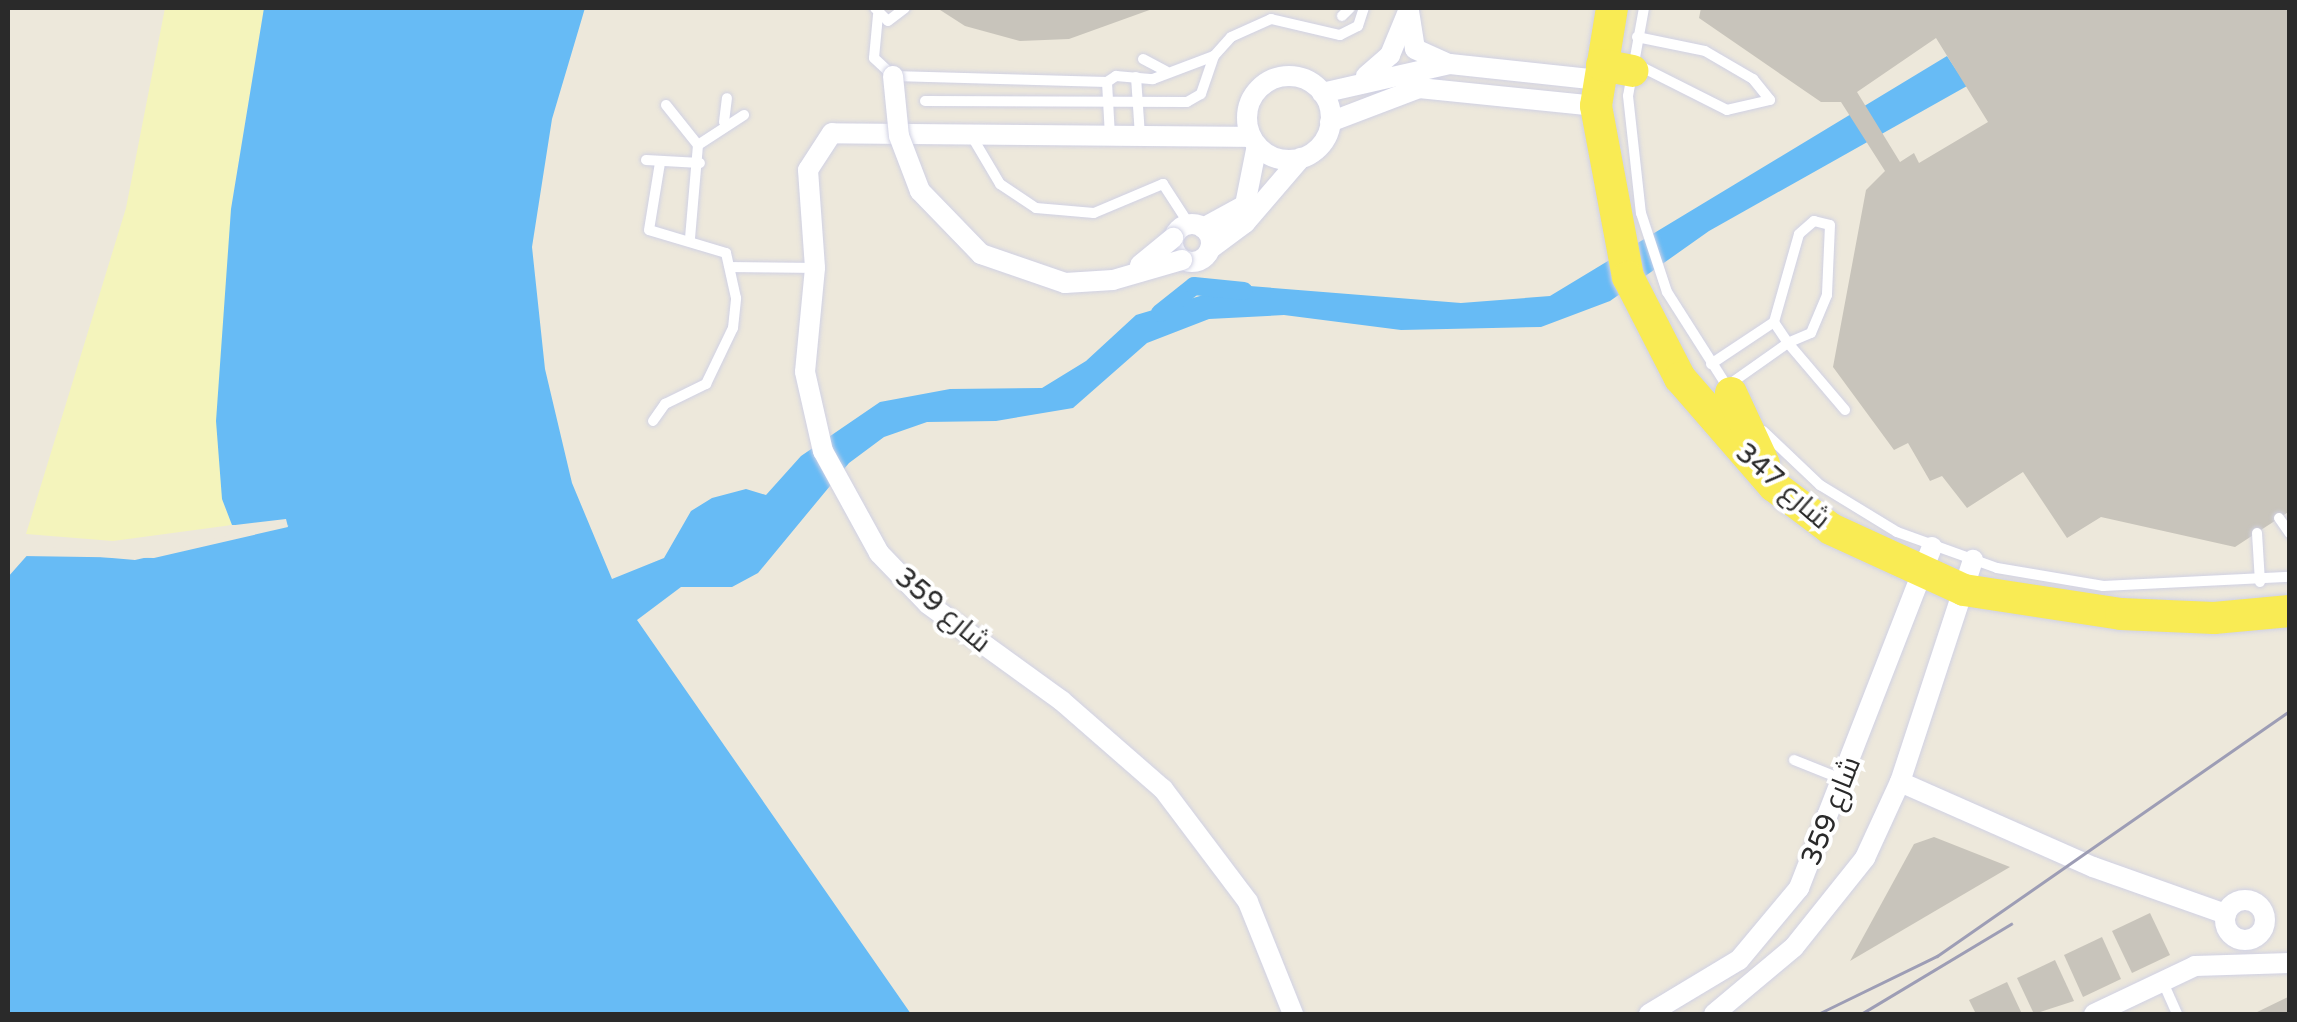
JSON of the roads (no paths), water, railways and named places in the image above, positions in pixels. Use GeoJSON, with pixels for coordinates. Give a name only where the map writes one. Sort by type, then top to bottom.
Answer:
{"type":"FeatureCollection","features":[{"type":"Feature","properties":{"kind":"main road","name":"شارع 347"},"geometry":{"type":"LineString","coordinates":[[1612,8],[1612,77],[1627,220],[1680,378],[1774,486],[1831,529],[1969,576],[2121,614],[2214,618],[2290,611]]}},
{"type":"Feature","properties":{"kind":"main road"},"geometry":{"type":"LineString","coordinates":[[1728,390],[1774,486]]}},
{"type":"Feature","properties":{"kind":"street"},"geometry":{"type":"LineString","coordinates":[[1409,8],[1415,49],[1450,64]]}},
{"type":"Feature","properties":{"kind":"street"},"geometry":{"type":"LineString","coordinates":[[1360,79],[1390,55],[1409,8]]}},
{"type":"Feature","properties":{"kind":"street"},"geometry":{"type":"LineString","coordinates":[[1322,93],[1360,79],[1450,64],[1612,77]]}},
{"type":"Feature","properties":{"kind":"street"},"geometry":{"type":"LineString","coordinates":[[898,76],[910,136],[928,186],[988,247],[1046,271],[1085,274],[1137,266],[1245,205],[1254,141],[1250,102],[1267,82],[1292,76],[1322,93],[1330,122],[1324,141],[1301,158],[1245,223],[1194,235]]}},
{"type":"Feature","properties":{"kind":"street"},"geometry":{"type":"LineString","coordinates":[[898,76],[898,136],[920,192],[981,254],[1011,271],[1065,283],[1113,280],[1182,260],[1198,261],[1194,235]]}},
{"type":"Feature","properties":{"kind":"street"},"geometry":{"type":"LineString","coordinates":[[1330,122],[1420,88],[1612,77]]}},
{"type":"Feature","properties":{"kind":"street","name":"شارع 359"},"geometry":{"type":"LineString","coordinates":[[970,134],[846,131],[819,142],[808,170],[815,268],[806,335],[811,410],[854,511],[914,592],[1062,701],[1163,789],[1248,902],[1293,1014]]}},
{"type":"Feature","properties":{"kind":"street"},"geometry":{"type":"LineString","coordinates":[[970,134],[1254,141],[1282,160],[1301,158]]}},
{"type":"Feature","properties":{"kind":"street"},"geometry":{"type":"LineString","coordinates":[[1182,260],[1194,235]]}},
{"type":"Feature","properties":{"kind":"street","name":"شارع 359"},"geometry":{"type":"LineString","coordinates":[[1649,1014],[1739,960],[1776,919],[1814,858],[1926,561]]}},
{"type":"Feature","properties":{"kind":"street","name":"شارع 359"},"geometry":{"type":"LineString","coordinates":[[1714,1014],[1752,988],[1827,908],[1865,858],[1900,782],[1969,576]]}},
{"type":"Feature","properties":{"kind":"street"},"geometry":{"type":"LineString","coordinates":[[1900,782],[2093,867],[2226,914]]}},
{"type":"Feature","properties":{"kind":"street"},"geometry":{"type":"LineString","coordinates":[[2094,1014],[2195,966],[2290,963]]}},
{"type":"Feature","properties":{"kind":"lane"},"geometry":{"type":"LineString","coordinates":[[905,8],[894,20],[876,11],[874,58],[898,76],[1107,82],[1166,71],[1214,56]]}},
{"type":"Feature","properties":{"kind":"lane"},"geometry":{"type":"LineString","coordinates":[[925,101],[1138,104],[1195,99],[1214,56],[1231,38],[1271,19],[1340,36],[1358,26],[1364,8]]}},
{"type":"Feature","properties":{"kind":"lane","name":"شارع 347"},"geometry":{"type":"LineString","coordinates":[[1627,220],[1630,158],[1612,77],[1636,37],[1644,8]]}},
{"type":"Feature","properties":{"kind":"lane"},"geometry":{"type":"LineString","coordinates":[[1612,77],[1727,110],[1770,100],[1753,79],[1706,51],[1636,37]]}},
{"type":"Feature","properties":{"kind":"lane"},"geometry":{"type":"LineString","coordinates":[[1143,59],[1166,71]]}},
{"type":"Feature","properties":{"kind":"lane"},"geometry":{"type":"LineString","coordinates":[[1136,77],[1140,136]]}},
{"type":"Feature","properties":{"kind":"lane"},"geometry":{"type":"LineString","coordinates":[[1107,82],[1110,136]]}},
{"type":"Feature","properties":{"kind":"lane"},"geometry":{"type":"LineString","coordinates":[[724,122],[728,98]]}},
{"type":"Feature","properties":{"kind":"lane"},"geometry":{"type":"LineString","coordinates":[[666,105],[698,144],[700,163],[690,240]]}},
{"type":"Feature","properties":{"kind":"lane"},"geometry":{"type":"LineString","coordinates":[[698,144],[724,122],[744,116]]}},
{"type":"Feature","properties":{"kind":"lane"},"geometry":{"type":"LineString","coordinates":[[970,134],[990,173],[1036,208],[1094,213],[1162,184],[1194,235]]}},
{"type":"Feature","properties":{"kind":"lane"},"geometry":{"type":"LineString","coordinates":[[646,160],[700,163]]}},
{"type":"Feature","properties":{"kind":"lane"},"geometry":{"type":"LineString","coordinates":[[652,420],[665,404],[706,384],[733,328],[732,266],[714,244],[650,230],[660,163]]}},
{"type":"Feature","properties":{"kind":"lane"},"geometry":{"type":"LineString","coordinates":[[1711,364],[1774,322],[1799,234],[1814,221],[1828,222],[1826,295],[1811,333],[1788,344],[1728,390]]}},
{"type":"Feature","properties":{"kind":"lane"},"geometry":{"type":"LineString","coordinates":[[732,266],[815,268]]}},
{"type":"Feature","properties":{"kind":"lane","name":"شارع 347"},"geometry":{"type":"LineString","coordinates":[[1654,299],[1711,364],[1728,390],[1820,485],[1926,561]]}},
{"type":"Feature","properties":{"kind":"lane"},"geometry":{"type":"LineString","coordinates":[[1774,322],[1845,410]]}},
{"type":"Feature","properties":{"kind":"lane"},"geometry":{"type":"LineString","coordinates":[[2278,518],[2290,534]]}},
{"type":"Feature","properties":{"kind":"lane"},"geometry":{"type":"LineString","coordinates":[[2256,533],[2260,582]]}},
{"type":"Feature","properties":{"kind":"lane","name":"شارع 347"},"geometry":{"type":"LineString","coordinates":[[1969,576],[2103,586],[2260,582],[2290,577]]}},
{"type":"Feature","properties":{"kind":"lane"},"geometry":{"type":"LineString","coordinates":[[1794,760],[1845,781]]}},
{"type":"Feature","properties":{"kind":"lane"},"geometry":{"type":"LineString","coordinates":[[2162,980],[2178,1014]]}},
{"type":"Feature","properties":{"kind":"water"},"geometry":{"type":"Polygon","coordinates":[[[264,8],[585,8],[552,119],[532,247],[545,369],[572,483],[612,579],[664,558],[691,511],[712,498],[746,489],[766,495],[801,456],[880,402],[950,389],[1042,388],[1086,361],[1136,315],[1237,285],[1461,303],[1550,296],[1947,56],[1967,86],[1709,231],[1610,301],[1541,327],[1401,330],[1284,315],[1209,319],[1147,343],[1073,408],[996,421],[927,422],[884,437],[849,463],[758,573],[732,587],[681,587],[637,620],[911,1014],[8,1014],[8,577],[31,551],[135,560],[289,525],[232,525],[222,499],[216,421],[231,209],[264,8]]]}},
{"type":"Feature","properties":{"kind":"waterway"},"geometry":{"type":"LineString","coordinates":[[1160,313],[1194,286],[1244,291]]}},
{"type":"Feature","properties":{"kind":"tram line"},"geometry":{"type":"LineString","coordinates":[[1818,1014],[1937,956],[2290,711]]}},
{"type":"Feature","properties":{"kind":"tram line"},"geometry":{"type":"LineString","coordinates":[[1861,1014],[2011,924]]}}]}
